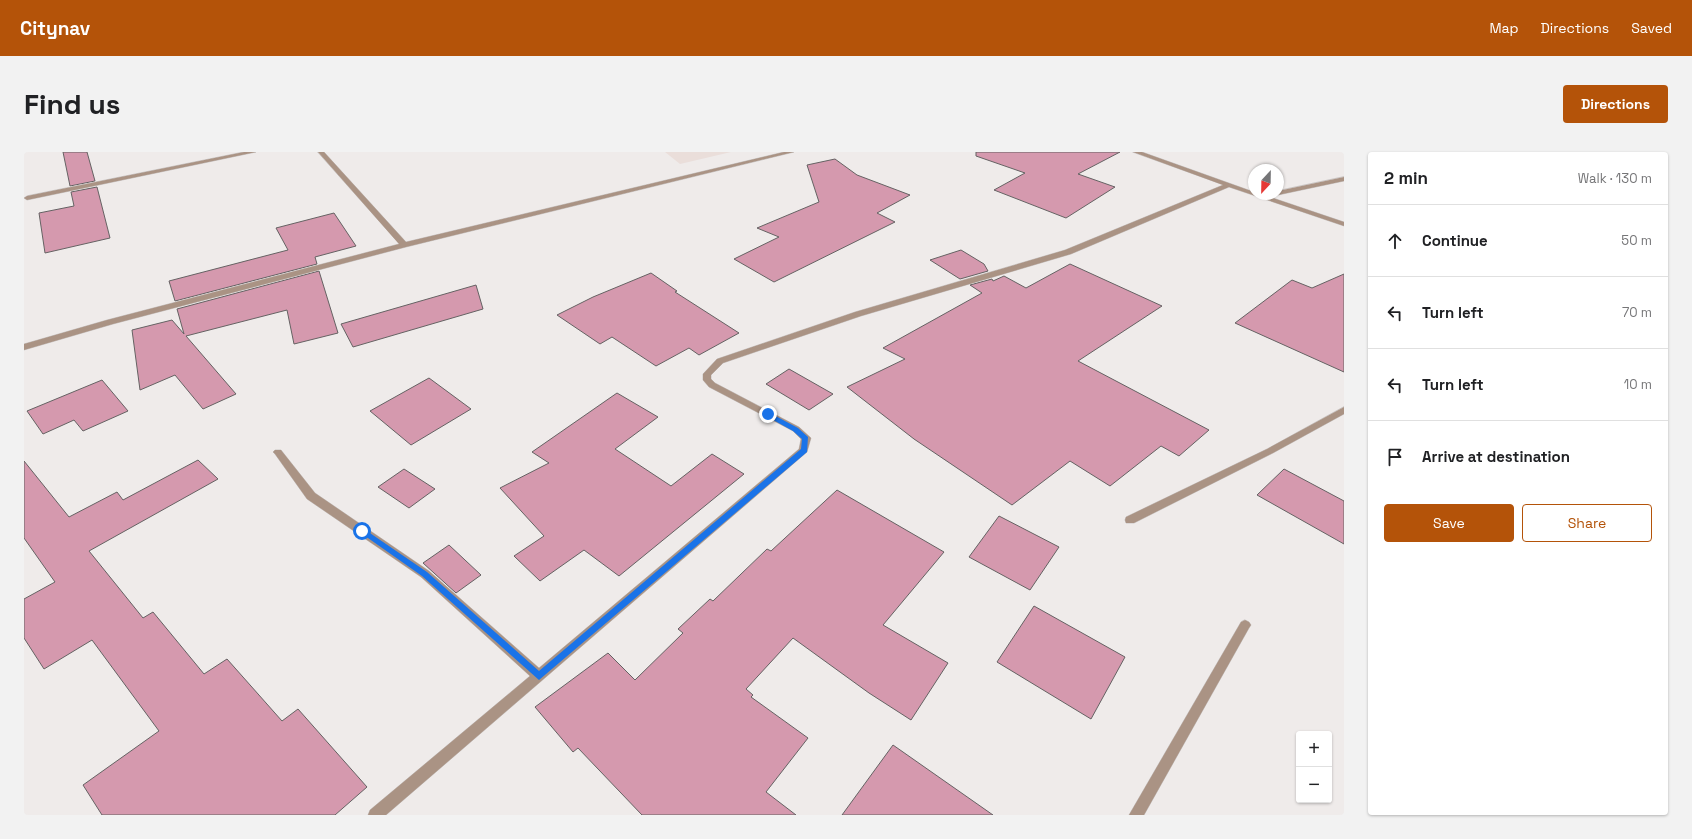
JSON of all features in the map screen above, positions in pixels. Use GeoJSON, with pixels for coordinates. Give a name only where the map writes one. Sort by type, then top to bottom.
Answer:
{"type":"FeatureCollection","features":[{"type":"Feature","properties":{"kind":"street"},"geometry":{"type":"LineString","coordinates":[[27,198],[253,152]]}},
{"type":"Feature","properties":{"kind":"street"},"geometry":{"type":"LineString","coordinates":[[321,152],[404,245]]}},
{"type":"Feature","properties":{"kind":"street"},"geometry":{"type":"LineString","coordinates":[[24,347],[110,322],[404,245],[792,152]]}},
{"type":"Feature","properties":{"kind":"street"},"geometry":{"type":"LineString","coordinates":[[1136,152],[1248,192]]}},
{"type":"Feature","properties":{"kind":"street"},"geometry":{"type":"LineString","coordinates":[[1284,192],[1344,179]]}},
{"type":"Feature","properties":{"kind":"street"},"geometry":{"type":"LineString","coordinates":[[374,815],[804,450],[806,438],[796,429],[712,385],[707,380],[707,374],[720,361],[858,314],[1068,252],[1228,185]]}},
{"type":"Feature","properties":{"kind":"street"},"geometry":{"type":"LineString","coordinates":[[1272,200],[1344,224]]}},
{"type":"Feature","properties":{"kind":"street"},"geometry":{"type":"LineString","coordinates":[[1130,520],[1270,451],[1344,410]]}},
{"type":"Feature","properties":{"kind":"street"},"geometry":{"type":"LineString","coordinates":[[278,452],[311,496],[425,574],[539,676]]}},
{"type":"Feature","properties":{"kind":"street"},"geometry":{"type":"LineString","coordinates":[[1136,815],[1245,624]]}},
{"type":"Feature","properties":{"kind":"shaded area"},"geometry":{"type":"Polygon","coordinates":[[[665,152],[731,152],[680,164],[665,152]]]}},
{"type":"Feature","properties":{"kind":"building"},"geometry":{"type":"Polygon","coordinates":[[[63,152],[87,152],[95,181],[70,186],[63,152]]]}},
{"type":"Feature","properties":{"kind":"building"},"geometry":{"type":"Polygon","coordinates":[[[976,152],[1120,152],[1078,174],[1115,187],[1066,218],[994,190],[1025,173],[976,156],[976,152]]]}},
{"type":"Feature","properties":{"kind":"building"},"geometry":{"type":"Polygon","coordinates":[[[835,159],[857,175],[910,195],[877,213],[895,222],[774,282],[734,259],[779,237],[757,228],[819,202],[807,165],[835,159]]]}},
{"type":"Feature","properties":{"kind":"building"},"geometry":{"type":"Polygon","coordinates":[[[97,187],[110,238],[45,253],[39,213],[74,206],[71,192],[97,187]]]}},
{"type":"Feature","properties":{"kind":"building"},"geometry":{"type":"Polygon","coordinates":[[[334,213],[356,246],[315,257],[317,264],[175,301],[169,281],[288,250],[276,228],[334,213]]]}},
{"type":"Feature","properties":{"kind":"building"},"geometry":{"type":"Polygon","coordinates":[[[961,250],[984,264],[988,271],[960,279],[930,260],[961,250]]]}},
{"type":"Feature","properties":{"kind":"building"},"geometry":{"type":"Polygon","coordinates":[[[1070,264],[1162,306],[1078,361],[1209,430],[1179,456],[1161,446],[1110,486],[1070,461],[1012,505],[914,439],[847,387],[905,359],[883,348],[982,293],[970,285],[992,279],[993,281],[1004,276],[1026,288],[1070,264]]]}},
{"type":"Feature","properties":{"kind":"building"},"geometry":{"type":"Polygon","coordinates":[[[319,271],[338,333],[294,344],[287,310],[186,336],[236,394],[203,409],[175,375],[140,390],[132,330],[172,320],[184,334],[177,309],[319,271]]]}},
{"type":"Feature","properties":{"kind":"building"},"geometry":{"type":"Polygon","coordinates":[[[651,273],[677,291],[675,292],[739,333],[699,355],[689,348],[656,366],[612,337],[600,344],[557,315],[593,297],[651,273]]]}},
{"type":"Feature","properties":{"kind":"building"},"geometry":{"type":"Polygon","coordinates":[[[1344,274],[1344,372],[1235,323],[1292,280],[1312,288],[1344,274]]]}},
{"type":"Feature","properties":{"kind":"building"},"geometry":{"type":"Polygon","coordinates":[[[476,285],[483,309],[353,347],[341,324],[476,285]]]}},
{"type":"Feature","properties":{"kind":"building"},"geometry":{"type":"Polygon","coordinates":[[[789,369],[833,394],[809,410],[766,384],[789,369]]]}},
{"type":"Feature","properties":{"kind":"building"},"geometry":{"type":"Polygon","coordinates":[[[429,378],[471,409],[411,445],[370,411],[429,378]]]}},
{"type":"Feature","properties":{"kind":"building"},"geometry":{"type":"Polygon","coordinates":[[[102,380],[128,411],[83,431],[74,420],[43,434],[27,411],[102,380]]]}},
{"type":"Feature","properties":{"kind":"building"},"geometry":{"type":"Polygon","coordinates":[[[617,393],[658,417],[615,449],[671,486],[712,454],[744,474],[619,576],[584,550],[540,581],[514,556],[544,536],[500,488],[549,463],[532,452],[617,393]]]}},
{"type":"Feature","properties":{"kind":"building"},"geometry":{"type":"Polygon","coordinates":[[[198,460],[218,479],[89,551],[143,618],[153,612],[204,674],[227,659],[282,721],[298,709],[367,787],[335,815],[102,815],[83,785],[159,731],[92,640],[44,669],[24,638],[24,599],[55,582],[24,538],[24,461],[69,517],[117,492],[123,500],[198,460]]]}},
{"type":"Feature","properties":{"kind":"building"},"geometry":{"type":"Polygon","coordinates":[[[404,469],[435,489],[409,508],[378,487],[404,469]]]}},
{"type":"Feature","properties":{"kind":"building"},"geometry":{"type":"Polygon","coordinates":[[[1284,469],[1344,501],[1344,544],[1257,495],[1284,469]]]}},
{"type":"Feature","properties":{"kind":"building"},"geometry":{"type":"Polygon","coordinates":[[[837,490],[944,552],[883,625],[948,663],[911,720],[869,693],[793,638],[746,689],[753,695],[751,697],[808,738],[766,792],[796,815],[642,815],[578,748],[573,752],[535,707],[608,653],[635,680],[683,633],[678,629],[710,599],[713,601],[767,549],[771,551],[837,490]]]}},
{"type":"Feature","properties":{"kind":"building"},"geometry":{"type":"Polygon","coordinates":[[[999,516],[1059,547],[1030,590],[969,557],[999,516]]]}},
{"type":"Feature","properties":{"kind":"building"},"geometry":{"type":"Polygon","coordinates":[[[449,545],[481,575],[456,593],[423,563],[449,545]]]}},
{"type":"Feature","properties":{"kind":"building"},"geometry":{"type":"Polygon","coordinates":[[[1034,606],[1125,657],[1091,719],[997,662],[1034,606]]]}},
{"type":"Feature","properties":{"kind":"building"},"geometry":{"type":"Polygon","coordinates":[[[893,745],[993,815],[842,815],[893,745]]]}},
{"type":"Feature","properties":{"kind":"route"},"geometry":{"type":"LineString","coordinates":[[362,531],[425,574],[539,676],[804,450],[806,438],[796,429],[768,414]]}}]}
